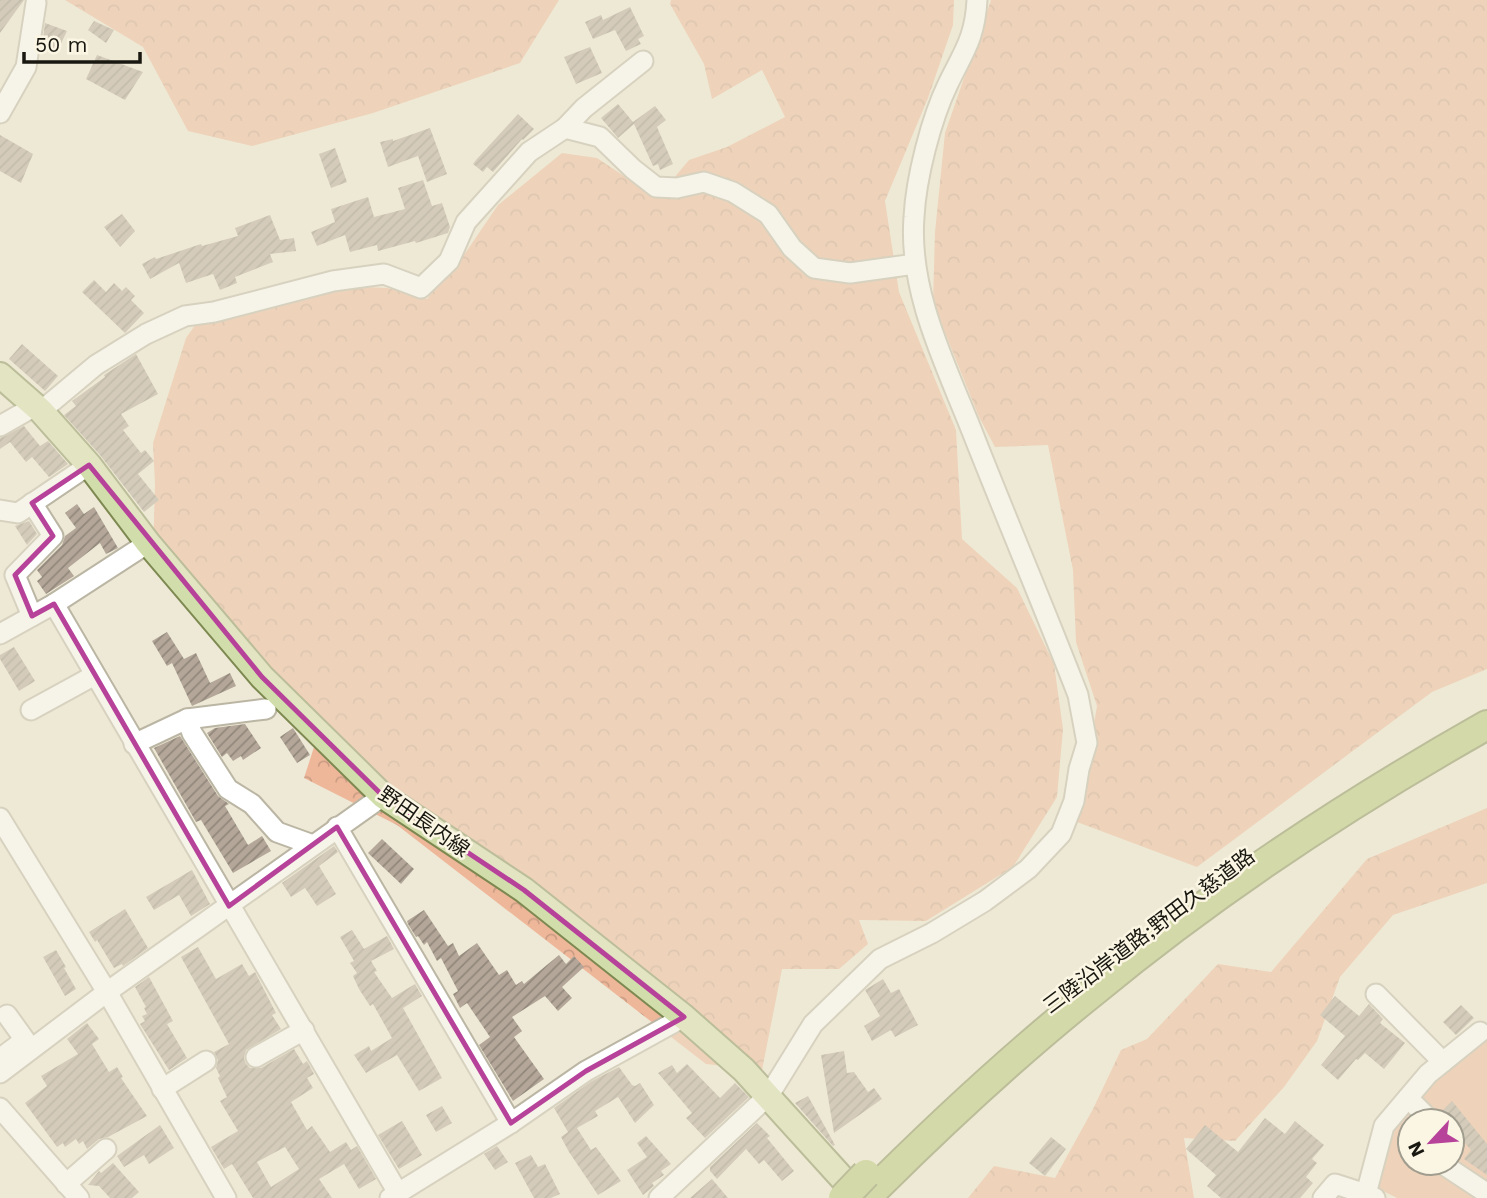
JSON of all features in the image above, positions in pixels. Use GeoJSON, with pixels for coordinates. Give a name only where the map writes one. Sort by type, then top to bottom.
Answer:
{"type":"FeatureCollection","features":[{"type":"Feature","properties":{"kind":"highway","name":"三陸沿岸道路;野田久慈道路"},"geometry":{"type":"LineString","coordinates":[[866,1189],[931,1110],[1080,980],[1181,902],[1288,827],[1376,771],[1487,707]]}},
{"type":"Feature","properties":{"kind":"highway","name":"三陸沿岸道路;野田久慈道路"},"geometry":{"type":"LineString","coordinates":[[843,1198],[866,1189],[1094,991],[1194,914],[1308,834],[1421,762],[1487,726]]}},
{"type":"Feature","properties":{"kind":"main road","name":"野田長内線"},"geometry":{"type":"LineString","coordinates":[[0,374],[38,409],[89,465],[148,543],[262,677],[383,796],[524,890],[684,1017],[744,1070],[851,1188],[866,1189]]}},
{"type":"Feature","properties":{"kind":"street"},"geometry":{"type":"LineString","coordinates":[[659,1198],[769,1096],[813,1024],[880,960],[985,901],[1028,869],[1061,834],[1074,801],[1079,769],[1087,743],[1078,695],[932,331],[915,264],[914,217],[920,174],[947,85],[963,58],[975,23],[977,0]]}},
{"type":"Feature","properties":{"kind":"street"},"geometry":{"type":"LineString","coordinates":[[0,113],[26,67],[36,3]]}},
{"type":"Feature","properties":{"kind":"street"},"geometry":{"type":"LineString","coordinates":[[0,426],[38,409],[96,365],[146,334],[185,316],[214,312],[333,281],[384,274],[421,288],[449,261],[466,222],[529,152],[565,128],[584,108],[643,61]]}},
{"type":"Feature","properties":{"kind":"street"},"geometry":{"type":"LineString","coordinates":[[565,128],[600,137],[656,187],[677,188],[704,182],[733,192],[768,214],[792,248],[814,268],[850,273],[915,264]]}},
{"type":"Feature","properties":{"kind":"street"},"geometry":{"type":"LineString","coordinates":[[0,510],[18,513],[89,465]]}},
{"type":"Feature","properties":{"kind":"street"},"geometry":{"type":"LineString","coordinates":[[32,503],[53,536],[15,575],[32,616]]}},
{"type":"Feature","properties":{"kind":"street"},"geometry":{"type":"LineString","coordinates":[[0,634],[54,604],[148,543]]}},
{"type":"Feature","properties":{"kind":"street"},"geometry":{"type":"LineString","coordinates":[[54,604],[304,1030],[394,1195],[512,1123],[586,1070],[684,1017]]}},
{"type":"Feature","properties":{"kind":"street"},"geometry":{"type":"LineString","coordinates":[[31,710],[95,675]]}},
{"type":"Feature","properties":{"kind":"street"},"geometry":{"type":"LineString","coordinates":[[134,744],[187,719],[267,709]]}},
{"type":"Feature","properties":{"kind":"street"},"geometry":{"type":"LineString","coordinates":[[187,719],[192,733],[228,789],[252,804],[277,832],[313,845]]}},
{"type":"Feature","properties":{"kind":"street"},"geometry":{"type":"LineString","coordinates":[[0,1073],[107,992],[383,796]]}},
{"type":"Feature","properties":{"kind":"street"},"geometry":{"type":"LineString","coordinates":[[0,818],[107,992],[226,1198]]}},
{"type":"Feature","properties":{"kind":"street"},"geometry":{"type":"LineString","coordinates":[[337,827],[512,1123]]}},
{"type":"Feature","properties":{"kind":"street"},"geometry":{"type":"LineString","coordinates":[[1376,994],[1443,1062]]}},
{"type":"Feature","properties":{"kind":"street"},"geometry":{"type":"LineString","coordinates":[[0,1059],[25,1040],[7,1016]]}},
{"type":"Feature","properties":{"kind":"street"},"geometry":{"type":"LineString","coordinates":[[256,1057],[304,1030]]}},
{"type":"Feature","properties":{"kind":"street"},"geometry":{"type":"LineString","coordinates":[[1324,1198],[1335,1184],[1371,1196],[1384,1126],[1429,1074],[1480,1032]]}},
{"type":"Feature","properties":{"kind":"street"},"geometry":{"type":"LineString","coordinates":[[162,1089],[206,1062]]}},
{"type":"Feature","properties":{"kind":"street"},"geometry":{"type":"LineString","coordinates":[[1408,1098],[1417,1107]]}},
{"type":"Feature","properties":{"kind":"street"},"geometry":{"type":"LineString","coordinates":[[0,1108],[73,1191],[106,1149]]}},
{"type":"Feature","properties":{"kind":"street"},"geometry":{"type":"LineString","coordinates":[[1462,1177],[1485,1192]]}},
{"type":"Feature","properties":{"kind":"highlighted area"},"geometry":{"type":"Polygon","coordinates":[[[89,465],[262,677],[383,796],[524,890],[684,1017],[586,1071],[511,1123],[337,827],[229,906],[54,604],[32,616],[15,575],[53,536],[32,503],[89,465]]]}},
{"type":"Feature","properties":{"kind":"green space"},"geometry":{"type":"Polygon","coordinates":[[[65,0],[559,0],[520,63],[373,113],[252,146],[188,131],[143,47],[65,0]]]}},
{"type":"Feature","properties":{"kind":"green space"},"geometry":{"type":"Polygon","coordinates":[[[671,0],[954,0],[953,25],[928,98],[885,201],[899,292],[956,430],[962,539],[1017,588],[1054,664],[1063,729],[1057,797],[1013,867],[926,921],[859,920],[868,944],[839,969],[782,969],[762,1070],[706,1064],[397,825],[304,778],[315,744],[153,557],[153,443],[186,338],[205,311],[299,284],[388,288],[427,299],[466,252],[498,205],[562,153],[597,158],[657,198],[689,160],[727,147],[785,117],[762,70],[712,99],[704,64],[670,4],[671,0]]]}},
{"type":"Feature","properties":{"kind":"green space"},"geometry":{"type":"Polygon","coordinates":[[[991,0],[1487,0],[1487,669],[1432,692],[1197,867],[1077,822],[1097,706],[1076,642],[1073,570],[1048,445],[995,447],[979,417],[933,303],[935,232],[945,133],[991,0]]]}},
{"type":"Feature","properties":{"kind":"green space"},"geometry":{"type":"Polygon","coordinates":[[[1487,808],[1487,883],[1393,915],[1340,977],[1317,1041],[1284,1087],[1235,1141],[1184,1138],[1194,1198],[968,1198],[994,1166],[1055,1178],[1093,1109],[1121,1050],[1147,1039],[1218,964],[1271,972],[1367,859],[1487,808]]]}},
{"type":"Feature","properties":{"kind":"green space"},"geometry":{"type":"Polygon","coordinates":[[[1487,1035],[1487,1198],[1397,1198],[1375,1187],[1396,1129],[1396,1177],[1466,1177],[1466,1107],[1414,1107],[1441,1073],[1487,1035]]]}},
{"type":"Feature","properties":{"kind":"building"},"geometry":{"type":"Polygon","coordinates":[[[0,0],[24,0],[0,33],[0,0]]]}},
{"type":"Feature","properties":{"kind":"building"},"geometry":{"type":"Polygon","coordinates":[[[630,7],[644,36],[638,39],[641,44],[626,51],[615,30],[593,39],[585,22],[601,15],[603,20],[630,7]]]}},
{"type":"Feature","properties":{"kind":"building"},"geometry":{"type":"Polygon","coordinates":[[[94,21],[114,30],[106,43],[88,30],[94,21]]]}},
{"type":"Feature","properties":{"kind":"building"},"geometry":{"type":"Polygon","coordinates":[[[45,23],[67,31],[56,54],[42,46],[45,23]]]}},
{"type":"Feature","properties":{"kind":"building"},"geometry":{"type":"Polygon","coordinates":[[[590,47],[602,73],[576,84],[564,57],[590,47]]]}},
{"type":"Feature","properties":{"kind":"building"},"geometry":{"type":"Polygon","coordinates":[[[97,55],[143,72],[125,100],[86,79],[97,55]]]}},
{"type":"Feature","properties":{"kind":"building"},"geometry":{"type":"Polygon","coordinates":[[[618,104],[633,122],[655,106],[666,120],[657,127],[673,164],[660,170],[658,164],[653,166],[634,124],[618,138],[601,118],[618,104]]]}},
{"type":"Feature","properties":{"kind":"building"},"geometry":{"type":"Polygon","coordinates":[[[518,114],[534,129],[493,172],[487,167],[483,172],[473,164],[518,114]]]}},
{"type":"Feature","properties":{"kind":"building"},"geometry":{"type":"Polygon","coordinates":[[[430,128],[447,174],[427,182],[418,156],[388,167],[380,142],[393,141],[430,128]]]}},
{"type":"Feature","properties":{"kind":"building"},"geometry":{"type":"Polygon","coordinates":[[[0,135],[33,154],[21,183],[0,171],[0,135]]]}},
{"type":"Feature","properties":{"kind":"building"},"geometry":{"type":"Polygon","coordinates":[[[335,148],[347,182],[331,188],[319,154],[335,148]]]}},
{"type":"Feature","properties":{"kind":"building"},"geometry":{"type":"Polygon","coordinates":[[[423,180],[432,206],[442,203],[450,227],[448,233],[378,251],[377,245],[350,252],[345,235],[317,246],[311,232],[335,222],[331,209],[368,197],[374,217],[405,209],[398,188],[423,180]]]}},
{"type":"Feature","properties":{"kind":"building"},"geometry":{"type":"Polygon","coordinates":[[[122,214],[135,231],[120,247],[104,227],[122,214]]]}},
{"type":"Feature","properties":{"kind":"building"},"geometry":{"type":"Polygon","coordinates":[[[270,215],[280,240],[294,238],[296,251],[270,254],[273,262],[235,277],[237,283],[220,290],[213,274],[186,283],[179,263],[150,279],[142,264],[155,257],[156,259],[201,244],[202,246],[238,236],[235,228],[270,215]]]}},
{"type":"Feature","properties":{"kind":"building"},"geometry":{"type":"Polygon","coordinates":[[[94,280],[106,292],[114,283],[122,291],[126,287],[135,296],[131,300],[144,313],[125,333],[82,292],[94,280]]]}},
{"type":"Feature","properties":{"kind":"building"},"geometry":{"type":"Polygon","coordinates":[[[22,344],[58,376],[45,391],[9,359],[22,344]]]}},
{"type":"Feature","properties":{"kind":"building"},"geometry":{"type":"Polygon","coordinates":[[[136,354],[158,394],[121,414],[129,426],[123,430],[141,453],[145,450],[154,461],[138,474],[159,500],[144,512],[100,455],[64,415],[76,406],[72,401],[136,354]]]}},
{"type":"Feature","properties":{"kind":"building"},"geometry":{"type":"Polygon","coordinates":[[[24,426],[40,446],[48,441],[68,464],[49,477],[32,457],[26,462],[10,442],[0,449],[0,438],[24,426]]]}},
{"type":"Feature","properties":{"kind":"building"},"geometry":{"type":"Polygon","coordinates":[[[77,504],[84,514],[94,507],[118,548],[106,554],[100,543],[68,568],[74,576],[46,594],[37,581],[42,577],[37,570],[62,545],[65,536],[76,528],[65,513],[77,504]]]}},
{"type":"Feature","properties":{"kind":"building"},"geometry":{"type":"Polygon","coordinates":[[[29,521],[37,534],[27,545],[15,526],[29,521]]]}},
{"type":"Feature","properties":{"kind":"building"},"geometry":{"type":"Polygon","coordinates":[[[167,632],[184,659],[196,653],[210,683],[230,673],[236,686],[192,706],[172,663],[167,666],[152,641],[167,632]]]}},
{"type":"Feature","properties":{"kind":"building"},"geometry":{"type":"Polygon","coordinates":[[[14,647],[35,681],[19,691],[0,659],[0,655],[14,647]]]}},
{"type":"Feature","properties":{"kind":"building"},"geometry":{"type":"Polygon","coordinates":[[[245,724],[261,748],[243,760],[241,756],[233,761],[227,753],[222,757],[207,733],[215,728],[245,724]]]}},
{"type":"Feature","properties":{"kind":"building"},"geometry":{"type":"Polygon","coordinates":[[[293,728],[310,755],[297,763],[280,737],[293,728]]]}},
{"type":"Feature","properties":{"kind":"building"},"geometry":{"type":"Polygon","coordinates":[[[180,736],[218,796],[229,804],[225,806],[248,845],[262,836],[271,851],[233,873],[201,820],[196,822],[154,748],[180,736]]]}},
{"type":"Feature","properties":{"kind":"building"},"geometry":{"type":"Polygon","coordinates":[[[382,839],[414,869],[401,884],[368,853],[382,839]]]}},
{"type":"Feature","properties":{"kind":"building"},"geometry":{"type":"Polygon","coordinates":[[[334,846],[338,852],[319,866],[336,894],[317,906],[305,888],[291,897],[282,883],[334,846]]]}},
{"type":"Feature","properties":{"kind":"building"},"geometry":{"type":"Polygon","coordinates":[[[192,870],[210,904],[191,916],[179,895],[154,910],[146,897],[192,870]]]}},
{"type":"Feature","properties":{"kind":"building"},"geometry":{"type":"Polygon","coordinates":[[[125,909],[148,948],[123,966],[122,964],[114,968],[89,932],[125,909]]]}},
{"type":"Feature","properties":{"kind":"building"},"geometry":{"type":"Polygon","coordinates":[[[424,910],[448,946],[453,943],[459,956],[477,943],[499,975],[507,970],[516,985],[522,981],[524,984],[559,955],[566,964],[574,956],[584,967],[562,987],[572,998],[558,1011],[545,996],[512,1017],[522,1031],[514,1037],[544,1079],[513,1101],[479,1045],[490,1037],[467,1003],[460,1008],[453,994],[458,991],[441,958],[437,961],[427,942],[424,945],[408,924],[407,921],[424,910]]]}},
{"type":"Feature","properties":{"kind":"building"},"geometry":{"type":"Polygon","coordinates":[[[352,930],[364,949],[387,936],[394,949],[371,961],[377,971],[374,972],[392,998],[415,984],[422,996],[403,1008],[442,1078],[419,1091],[397,1055],[366,1073],[354,1055],[369,1046],[371,1051],[392,1038],[353,976],[357,973],[350,963],[354,961],[340,937],[352,930]]]}},
{"type":"Feature","properties":{"kind":"building"},"geometry":{"type":"Polygon","coordinates":[[[198,947],[216,979],[242,964],[249,976],[255,972],[276,1013],[272,1015],[281,1029],[246,1050],[246,1064],[250,1068],[261,1068],[294,1049],[303,1064],[307,1061],[314,1074],[307,1078],[313,1088],[291,1102],[307,1130],[312,1126],[330,1152],[346,1142],[351,1150],[357,1146],[376,1179],[359,1189],[344,1164],[319,1179],[332,1198],[253,1198],[232,1164],[224,1169],[211,1147],[238,1131],[220,1101],[227,1097],[218,1078],[218,1060],[214,1052],[229,1044],[181,957],[198,947]],[[285,1147],[257,1162],[271,1187],[299,1169],[285,1147]]]}},
{"type":"Feature","properties":{"kind":"building"},"geometry":{"type":"Polygon","coordinates":[[[56,950],[76,989],[65,996],[43,957],[56,950]]]}},
{"type":"Feature","properties":{"kind":"building"},"geometry":{"type":"Polygon","coordinates":[[[149,977],[173,1021],[167,1024],[187,1058],[169,1070],[140,1024],[145,1021],[142,1016],[147,1014],[135,987],[149,977]]]}},
{"type":"Feature","properties":{"kind":"building"},"geometry":{"type":"Polygon","coordinates":[[[883,979],[891,993],[899,989],[918,1025],[895,1037],[891,1030],[872,1041],[864,1026],[880,1016],[865,990],[883,979]]]}},
{"type":"Feature","properties":{"kind":"building"},"geometry":{"type":"Polygon","coordinates":[[[1335,996],[1359,1016],[1369,1004],[1383,1019],[1380,1023],[1405,1043],[1384,1069],[1365,1053],[1356,1059],[1338,1080],[1321,1065],[1345,1036],[1320,1015],[1335,996]]]}},
{"type":"Feature","properties":{"kind":"building"},"geometry":{"type":"Polygon","coordinates":[[[1461,1005],[1474,1018],[1456,1035],[1443,1022],[1461,1005]]]}},
{"type":"Feature","properties":{"kind":"building"},"geometry":{"type":"Polygon","coordinates":[[[87,1023],[99,1039],[92,1044],[109,1072],[117,1067],[123,1077],[121,1078],[147,1116],[99,1139],[87,1149],[83,1141],[79,1144],[76,1139],[65,1147],[63,1143],[57,1147],[25,1103],[47,1086],[41,1076],[78,1054],[67,1039],[87,1023]]]}},
{"type":"Feature","properties":{"kind":"building"},"geometry":{"type":"Polygon","coordinates":[[[844,1051],[847,1073],[854,1072],[868,1092],[874,1088],[882,1099],[834,1133],[821,1055],[844,1051]]]}},
{"type":"Feature","properties":{"kind":"building"},"geometry":{"type":"Polygon","coordinates":[[[687,1064],[720,1098],[735,1083],[749,1097],[705,1138],[686,1118],[692,1113],[658,1073],[672,1065],[677,1073],[687,1064]]]}},
{"type":"Feature","properties":{"kind":"building"},"geometry":{"type":"Polygon","coordinates":[[[619,1067],[632,1085],[640,1083],[654,1105],[635,1123],[618,1097],[595,1111],[598,1116],[577,1128],[591,1150],[596,1147],[621,1181],[598,1195],[561,1137],[568,1132],[554,1108],[592,1081],[619,1067]]]}},
{"type":"Feature","properties":{"kind":"building"},"geometry":{"type":"Polygon","coordinates":[[[808,1096],[835,1145],[833,1146],[795,1103],[808,1096]]]}},
{"type":"Feature","properties":{"kind":"building"},"geometry":{"type":"Polygon","coordinates":[[[1452,1101],[1457,1107],[1446,1107],[1452,1101]]]}},
{"type":"Feature","properties":{"kind":"building"},"geometry":{"type":"Polygon","coordinates":[[[442,1106],[452,1123],[436,1132],[426,1115],[442,1106]]]}},
{"type":"Feature","properties":{"kind":"building"},"geometry":{"type":"Polygon","coordinates":[[[1265,1118],[1285,1134],[1295,1121],[1324,1145],[1312,1159],[1317,1163],[1306,1177],[1313,1183],[1300,1198],[1221,1198],[1207,1186],[1216,1175],[1186,1149],[1205,1125],[1238,1152],[1265,1118]]]}},
{"type":"Feature","properties":{"kind":"building"},"geometry":{"type":"Polygon","coordinates":[[[1466,1118],[1487,1144],[1487,1175],[1466,1160],[1471,1150],[1466,1144],[1466,1118]]]}},
{"type":"Feature","properties":{"kind":"building"},"geometry":{"type":"Polygon","coordinates":[[[402,1121],[422,1155],[399,1169],[378,1135],[402,1121]]]}},
{"type":"Feature","properties":{"kind":"building"},"geometry":{"type":"Polygon","coordinates":[[[757,1123],[770,1136],[767,1138],[794,1171],[782,1181],[764,1160],[759,1164],[746,1149],[717,1179],[710,1167],[757,1123]]]}},
{"type":"Feature","properties":{"kind":"building"},"geometry":{"type":"Polygon","coordinates":[[[160,1125],[174,1148],[149,1164],[144,1155],[124,1167],[117,1156],[160,1125]]]}},
{"type":"Feature","properties":{"kind":"building"},"geometry":{"type":"Polygon","coordinates":[[[646,1136],[671,1164],[661,1171],[664,1175],[652,1183],[654,1186],[643,1195],[627,1170],[647,1157],[637,1143],[646,1136]]]}},
{"type":"Feature","properties":{"kind":"building"},"geometry":{"type":"Polygon","coordinates":[[[1051,1137],[1066,1149],[1045,1176],[1029,1163],[1051,1137]]]}},
{"type":"Feature","properties":{"kind":"building"},"geometry":{"type":"Polygon","coordinates":[[[497,1146],[508,1162],[495,1170],[484,1154],[497,1146]]]}},
{"type":"Feature","properties":{"kind":"building"},"geometry":{"type":"Polygon","coordinates":[[[531,1155],[538,1167],[545,1164],[560,1194],[551,1198],[534,1198],[515,1163],[531,1155]]]}},
{"type":"Feature","properties":{"kind":"building"},"geometry":{"type":"Polygon","coordinates":[[[113,1163],[139,1192],[132,1198],[110,1198],[99,1186],[88,1185],[99,1171],[101,1173],[113,1163]]]}},
{"type":"Feature","properties":{"kind":"building"},"geometry":{"type":"Polygon","coordinates":[[[712,1179],[728,1198],[690,1198],[712,1179]]]}}]}
